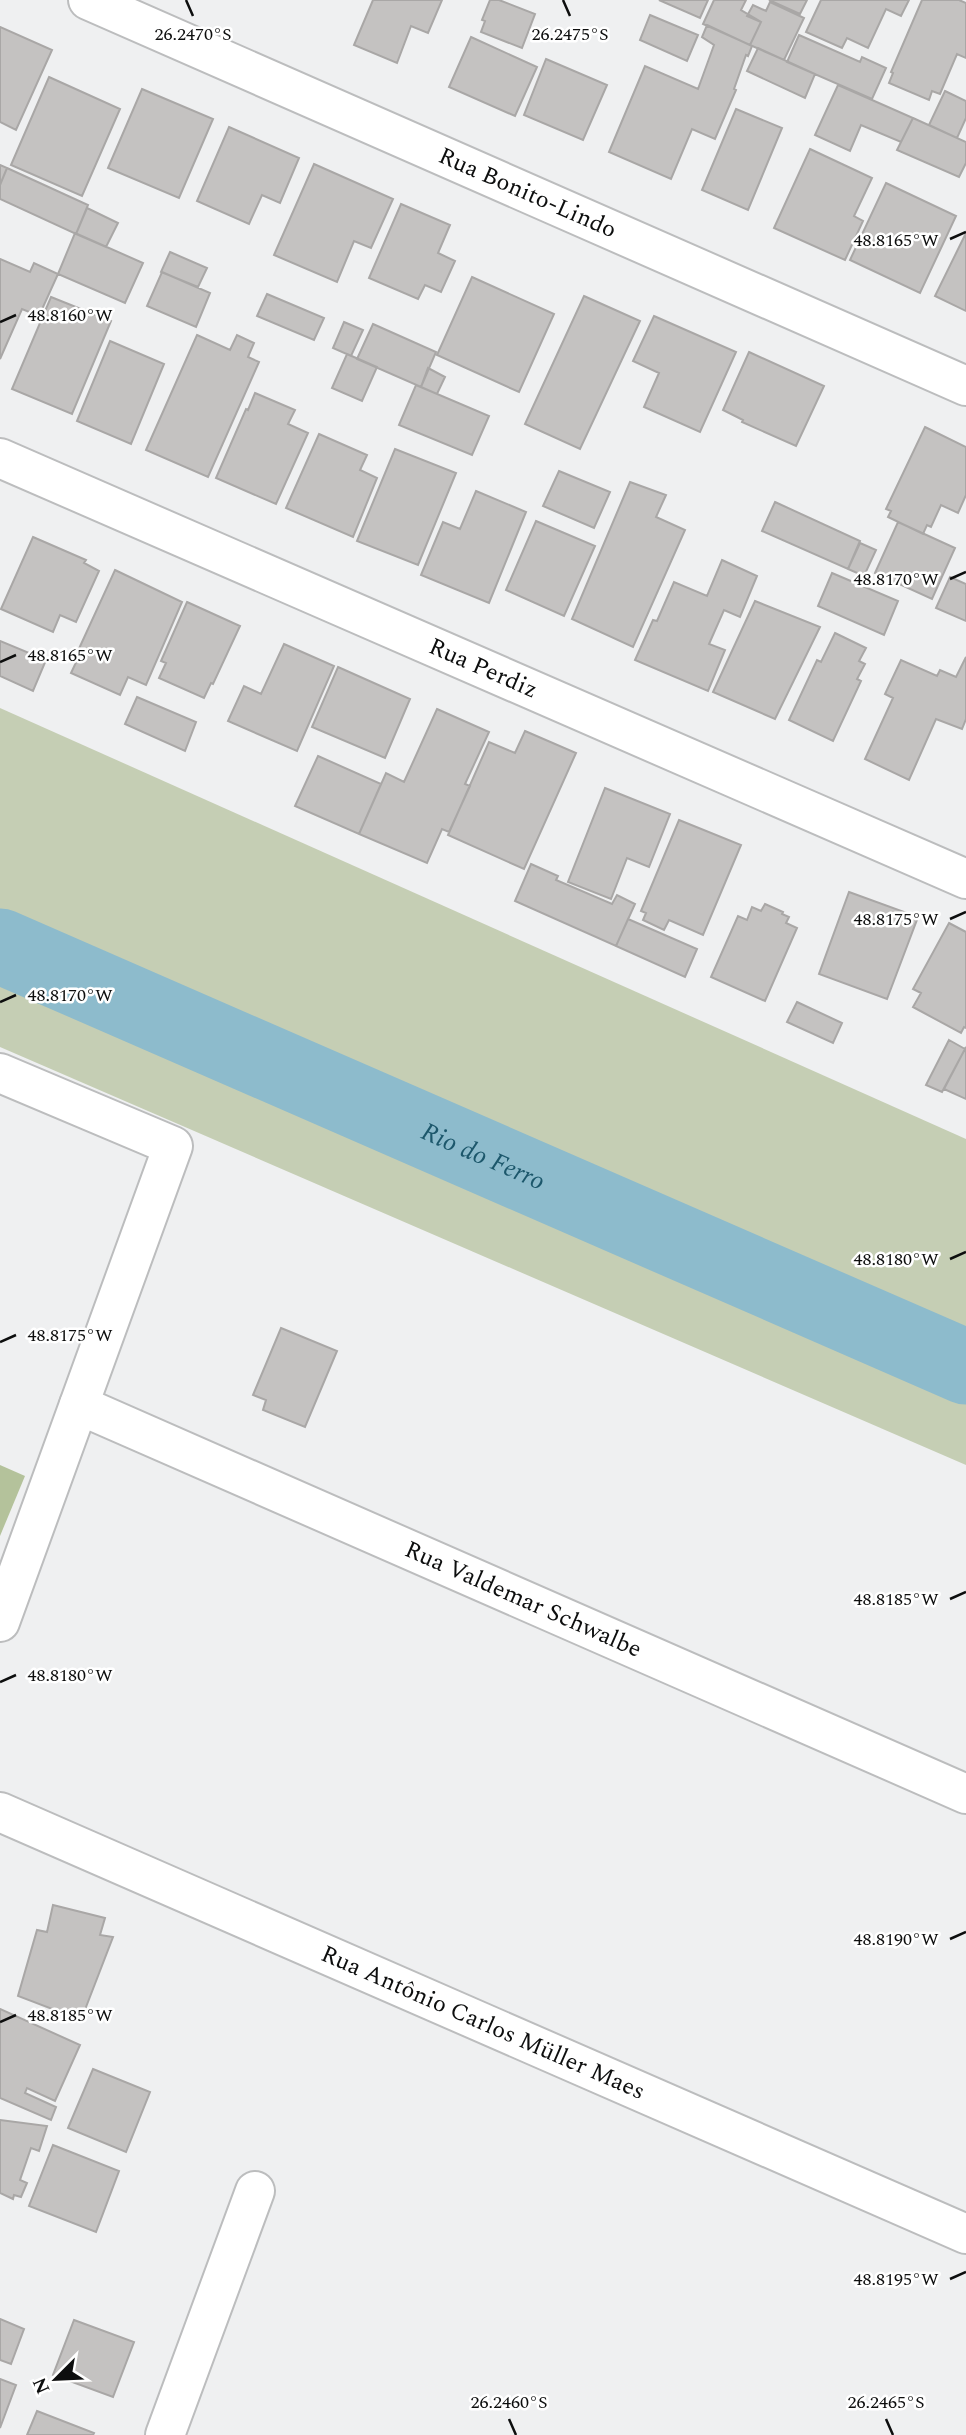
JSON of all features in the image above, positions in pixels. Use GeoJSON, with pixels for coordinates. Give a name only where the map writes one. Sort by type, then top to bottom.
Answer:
{"type":"FeatureCollection","features":[{"type":"Feature","properties":{"kind":"street","name":"Rua Bonito-Lindo"},"geometry":{"type":"LineString","coordinates":[[88,0],[966,386]]}},
{"type":"Feature","properties":{"kind":"street","name":"Rua Perdiz"},"geometry":{"type":"LineString","coordinates":[[0,458],[966,879]]}},
{"type":"Feature","properties":{"kind":"street"},"geometry":{"type":"LineString","coordinates":[[0,1073],[173,1146],[0,1622]]}},
{"type":"Feature","properties":{"kind":"street","name":"Rua Valdemar Schwalbe"},"geometry":{"type":"LineString","coordinates":[[79,1405],[966,1794]]}},
{"type":"Feature","properties":{"kind":"street","name":"Rua Antônio Carlos Müller Maes"},"geometry":{"type":"LineString","coordinates":[[0,1812],[966,2234]]}},
{"type":"Feature","properties":{"kind":"street"},"geometry":{"type":"LineString","coordinates":[[165,2435],[255,2191]]}},
{"type":"Feature","properties":{"kind":"green space"},"geometry":{"type":"Polygon","coordinates":[[[0,708],[966,1139],[966,1465],[0,1047],[0,708]]]}},
{"type":"Feature","properties":{"kind":"green space"},"geometry":{"type":"Polygon","coordinates":[[[0,1465],[25,1476],[0,1536],[0,1465]]]}},
{"type":"Feature","properties":{"kind":"building"},"geometry":{"type":"Polygon","coordinates":[[[373,0],[442,0],[428,33],[411,26],[397,63],[354,45],[373,0]]]}},
{"type":"Feature","properties":{"kind":"building"},"geometry":{"type":"Polygon","coordinates":[[[490,0],[499,0],[535,14],[522,48],[481,32],[485,21],[482,20],[490,0]]]}},
{"type":"Feature","properties":{"kind":"building"},"geometry":{"type":"Polygon","coordinates":[[[659,0],[708,0],[700,18],[659,0]]]}},
{"type":"Feature","properties":{"kind":"building"},"geometry":{"type":"Polygon","coordinates":[[[714,0],[746,0],[741,10],[761,22],[750,45],[703,24],[714,0]]]}},
{"type":"Feature","properties":{"kind":"building"},"geometry":{"type":"Polygon","coordinates":[[[769,0],[807,0],[800,14],[769,0]]]}},
{"type":"Feature","properties":{"kind":"building"},"geometry":{"type":"Polygon","coordinates":[[[821,0],[909,0],[901,16],[886,9],[868,48],[847,38],[842,48],[806,32],[821,0]]]}},
{"type":"Feature","properties":{"kind":"building"},"geometry":{"type":"Polygon","coordinates":[[[922,0],[959,0],[966,3],[966,58],[957,54],[940,94],[932,91],[929,100],[889,83],[893,73],[891,72],[922,0]]]}},
{"type":"Feature","properties":{"kind":"building"},"geometry":{"type":"Polygon","coordinates":[[[770,2],[804,18],[784,60],[750,45],[761,22],[747,16],[753,5],[766,11],[770,2]]]}},
{"type":"Feature","properties":{"kind":"building"},"geometry":{"type":"Polygon","coordinates":[[[650,15],[698,35],[687,61],[640,40],[650,15]]]}},
{"type":"Feature","properties":{"kind":"building"},"geometry":{"type":"Polygon","coordinates":[[[707,25],[752,46],[748,56],[746,55],[734,89],[736,90],[715,139],[692,129],[671,179],[609,152],[645,66],[698,89],[714,45],[702,37],[707,25]]]}},
{"type":"Feature","properties":{"kind":"building"},"geometry":{"type":"Polygon","coordinates":[[[0,27],[52,50],[16,130],[0,122],[0,27]]]}},
{"type":"Feature","properties":{"kind":"building"},"geometry":{"type":"Polygon","coordinates":[[[799,35],[860,62],[862,57],[886,68],[872,99],[787,62],[799,35]]]}},
{"type":"Feature","properties":{"kind":"building"},"geometry":{"type":"Polygon","coordinates":[[[471,37],[537,67],[515,116],[449,87],[471,37]]]}},
{"type":"Feature","properties":{"kind":"building"},"geometry":{"type":"Polygon","coordinates":[[[758,48],[815,74],[805,98],[747,71],[758,48]]]}},
{"type":"Feature","properties":{"kind":"building"},"geometry":{"type":"Polygon","coordinates":[[[546,59],[607,85],[583,140],[524,115],[546,59]]]}},
{"type":"Feature","properties":{"kind":"building"},"geometry":{"type":"Polygon","coordinates":[[[49,77],[120,109],[82,196],[11,165],[49,77]]]}},
{"type":"Feature","properties":{"kind":"building"},"geometry":{"type":"Polygon","coordinates":[[[838,85],[913,118],[901,142],[861,125],[850,151],[815,135],[838,85]]]}},
{"type":"Feature","properties":{"kind":"building"},"geometry":{"type":"Polygon","coordinates":[[[142,89],[213,119],[179,198],[108,168],[142,89]]]}},
{"type":"Feature","properties":{"kind":"building"},"geometry":{"type":"Polygon","coordinates":[[[945,91],[966,101],[966,118],[957,138],[929,125],[945,91]]]}},
{"type":"Feature","properties":{"kind":"building"},"geometry":{"type":"Polygon","coordinates":[[[736,109],[782,128],[748,210],[702,190],[736,109]]]}},
{"type":"Feature","properties":{"kind":"building"},"geometry":{"type":"Polygon","coordinates":[[[913,118],[966,142],[966,163],[959,177],[897,150],[913,118]]]}},
{"type":"Feature","properties":{"kind":"building"},"geometry":{"type":"Polygon","coordinates":[[[229,127],[299,158],[280,203],[262,195],[249,224],[197,201],[229,127]]]}},
{"type":"Feature","properties":{"kind":"building"},"geometry":{"type":"Polygon","coordinates":[[[810,149],[872,178],[854,216],[863,221],[845,260],[774,228],[810,149]]]}},
{"type":"Feature","properties":{"kind":"building"},"geometry":{"type":"Polygon","coordinates":[[[314,164],[393,199],[371,248],[354,241],[337,282],[274,255],[314,164]]]}},
{"type":"Feature","properties":{"kind":"building"},"geometry":{"type":"Polygon","coordinates":[[[0,165],[7,168],[0,185],[0,165]]]}},
{"type":"Feature","properties":{"kind":"building"},"geometry":{"type":"Polygon","coordinates":[[[7,168],[88,205],[76,234],[0,199],[0,185],[7,168]]]}},
{"type":"Feature","properties":{"kind":"building"},"geometry":{"type":"Polygon","coordinates":[[[886,183],[956,216],[920,293],[850,260],[886,183]]]}},
{"type":"Feature","properties":{"kind":"building"},"geometry":{"type":"Polygon","coordinates":[[[401,204],[450,225],[438,253],[455,261],[441,292],[425,285],[418,299],[369,278],[401,204]]]}},
{"type":"Feature","properties":{"kind":"building"},"geometry":{"type":"Polygon","coordinates":[[[87,208],[118,223],[106,247],[76,234],[87,208]]]}},
{"type":"Feature","properties":{"kind":"building"},"geometry":{"type":"Polygon","coordinates":[[[75,233],[143,263],[125,303],[58,274],[75,233]]]}},
{"type":"Feature","properties":{"kind":"building"},"geometry":{"type":"Polygon","coordinates":[[[966,233],[966,311],[935,296],[966,233]]]}},
{"type":"Feature","properties":{"kind":"building"},"geometry":{"type":"Polygon","coordinates":[[[170,252],[207,268],[198,287],[161,272],[170,252]]]}},
{"type":"Feature","properties":{"kind":"building"},"geometry":{"type":"Polygon","coordinates":[[[0,259],[30,272],[34,263],[58,274],[39,316],[22,309],[0,359],[0,259]]]}},
{"type":"Feature","properties":{"kind":"building"},"geometry":{"type":"Polygon","coordinates":[[[162,272],[210,293],[196,327],[147,306],[162,272]]]}},
{"type":"Feature","properties":{"kind":"building"},"geometry":{"type":"Polygon","coordinates":[[[472,277],[554,314],[519,392],[437,355],[472,277]]]}},
{"type":"Feature","properties":{"kind":"building"},"geometry":{"type":"Polygon","coordinates":[[[267,294],[324,318],[314,340],[257,316],[267,294]]]}},
{"type":"Feature","properties":{"kind":"building"},"geometry":{"type":"Polygon","coordinates":[[[584,296],[640,321],[580,449],[525,424],[584,296]]]}},
{"type":"Feature","properties":{"kind":"building"},"geometry":{"type":"Polygon","coordinates":[[[51,297],[111,321],[72,414],[12,389],[51,297]]]}},
{"type":"Feature","properties":{"kind":"building"},"geometry":{"type":"Polygon","coordinates":[[[654,316],[736,352],[700,432],[644,407],[659,373],[633,361],[654,316]]]}},
{"type":"Feature","properties":{"kind":"building"},"geometry":{"type":"Polygon","coordinates":[[[344,322],[363,330],[351,356],[333,348],[344,322]]]}},
{"type":"Feature","properties":{"kind":"building"},"geometry":{"type":"Polygon","coordinates":[[[373,324],[436,352],[421,387],[357,359],[373,324]]]}},
{"type":"Feature","properties":{"kind":"building"},"geometry":{"type":"Polygon","coordinates":[[[197,335],[230,350],[237,335],[254,343],[248,357],[259,362],[208,477],[146,450],[197,335]]]}},
{"type":"Feature","properties":{"kind":"building"},"geometry":{"type":"Polygon","coordinates":[[[110,341],[164,364],[131,444],[77,421],[110,341]]]}},
{"type":"Feature","properties":{"kind":"building"},"geometry":{"type":"Polygon","coordinates":[[[749,352],[824,386],[796,446],[742,422],[743,420],[723,410],[749,352]]]}},
{"type":"Feature","properties":{"kind":"building"},"geometry":{"type":"Polygon","coordinates":[[[347,354],[377,367],[362,401],[332,388],[347,354]]]}},
{"type":"Feature","properties":{"kind":"building"},"geometry":{"type":"Polygon","coordinates":[[[428,368],[445,377],[437,394],[421,387],[428,368]]]}},
{"type":"Feature","properties":{"kind":"building"},"geometry":{"type":"Polygon","coordinates":[[[416,385],[489,416],[472,455],[399,425],[416,385]]]}},
{"type":"Feature","properties":{"kind":"building"},"geometry":{"type":"Polygon","coordinates":[[[255,393],[295,410],[288,424],[308,433],[276,504],[216,478],[255,393]]]}},
{"type":"Feature","properties":{"kind":"building"},"geometry":{"type":"Polygon","coordinates":[[[925,427],[966,447],[966,495],[958,513],[941,505],[931,527],[927,525],[923,534],[888,517],[891,511],[886,509],[925,427]]]}},
{"type":"Feature","properties":{"kind":"building"},"geometry":{"type":"Polygon","coordinates":[[[319,434],[367,455],[360,470],[377,478],[353,537],[286,508],[319,434]]]}},
{"type":"Feature","properties":{"kind":"building"},"geometry":{"type":"Polygon","coordinates":[[[395,449],[456,473],[418,565],[357,541],[395,449]]]}},
{"type":"Feature","properties":{"kind":"building"},"geometry":{"type":"Polygon","coordinates":[[[559,471],[610,492],[594,528],[543,506],[559,471]]]}},
{"type":"Feature","properties":{"kind":"building"},"geometry":{"type":"Polygon","coordinates":[[[630,482],[666,495],[656,517],[685,530],[633,647],[572,619],[630,482]]]}},
{"type":"Feature","properties":{"kind":"building"},"geometry":{"type":"Polygon","coordinates":[[[476,491],[526,512],[489,603],[421,575],[443,522],[460,529],[476,491]]]}},
{"type":"Feature","properties":{"kind":"building"},"geometry":{"type":"Polygon","coordinates":[[[775,502],[860,541],[848,569],[762,531],[775,502]]]}},
{"type":"Feature","properties":{"kind":"building"},"geometry":{"type":"Polygon","coordinates":[[[536,521],[595,546],[564,616],[506,590],[536,521]]]}},
{"type":"Feature","properties":{"kind":"building"},"geometry":{"type":"Polygon","coordinates":[[[898,522],[955,548],[932,599],[875,573],[898,522]]]}},
{"type":"Feature","properties":{"kind":"building"},"geometry":{"type":"Polygon","coordinates":[[[33,537],[86,560],[84,563],[99,571],[76,622],[60,615],[53,632],[1,609],[33,537]]]}},
{"type":"Feature","properties":{"kind":"building"},"geometry":{"type":"Polygon","coordinates":[[[860,543],[876,550],[864,576],[848,569],[860,543]]]}},
{"type":"Feature","properties":{"kind":"building"},"geometry":{"type":"Polygon","coordinates":[[[722,560],[757,576],[740,617],[724,610],[709,644],[725,650],[708,691],[635,660],[653,620],[657,621],[674,582],[707,596],[722,560]]]}},
{"type":"Feature","properties":{"kind":"building"},"geometry":{"type":"Polygon","coordinates":[[[115,570],[182,602],[146,685],[128,677],[120,695],[71,673],[80,654],[77,653],[115,570]]]}},
{"type":"Feature","properties":{"kind":"building"},"geometry":{"type":"Polygon","coordinates":[[[832,573],[898,601],[884,635],[818,606],[832,573]]]}},
{"type":"Feature","properties":{"kind":"building"},"geometry":{"type":"Polygon","coordinates":[[[950,577],[966,584],[966,621],[936,608],[950,577]]]}},
{"type":"Feature","properties":{"kind":"building"},"geometry":{"type":"Polygon","coordinates":[[[755,601],[820,627],[775,719],[713,692],[755,601]]]}},
{"type":"Feature","properties":{"kind":"building"},"geometry":{"type":"Polygon","coordinates":[[[187,602],[240,626],[204,698],[159,678],[166,663],[161,661],[187,602]]]}},
{"type":"Feature","properties":{"kind":"building"},"geometry":{"type":"Polygon","coordinates":[[[835,633],[866,648],[859,661],[865,664],[857,679],[861,681],[833,741],[789,720],[817,660],[821,662],[835,633]]]}},
{"type":"Feature","properties":{"kind":"building"},"geometry":{"type":"Polygon","coordinates":[[[0,641],[46,660],[33,691],[0,676],[0,641]]]}},
{"type":"Feature","properties":{"kind":"building"},"geometry":{"type":"Polygon","coordinates":[[[284,644],[334,666],[297,751],[228,721],[244,686],[261,694],[284,644]]]}},
{"type":"Feature","properties":{"kind":"building"},"geometry":{"type":"Polygon","coordinates":[[[966,657],[966,719],[962,729],[936,719],[909,780],[865,759],[893,698],[885,694],[901,660],[937,676],[940,670],[956,677],[966,657]]]}},
{"type":"Feature","properties":{"kind":"building"},"geometry":{"type":"Polygon","coordinates":[[[338,667],[410,699],[385,758],[312,727],[338,667]]]}},
{"type":"Feature","properties":{"kind":"building"},"geometry":{"type":"Polygon","coordinates":[[[137,697],[196,722],[185,751],[125,724],[137,697]]]}},
{"type":"Feature","properties":{"kind":"building"},"geometry":{"type":"Polygon","coordinates":[[[437,709],[489,732],[465,784],[470,786],[449,832],[442,829],[427,863],[359,834],[386,773],[404,782],[437,709]]]}},
{"type":"Feature","properties":{"kind":"building"},"geometry":{"type":"Polygon","coordinates":[[[525,731],[576,753],[524,869],[448,835],[489,742],[515,753],[525,731]]]}},
{"type":"Feature","properties":{"kind":"building"},"geometry":{"type":"Polygon","coordinates":[[[318,756],[381,784],[359,834],[295,806],[318,756]]]}},
{"type":"Feature","properties":{"kind":"building"},"geometry":{"type":"Polygon","coordinates":[[[605,788],[670,814],[649,867],[627,858],[611,899],[568,882],[605,788]]]}},
{"type":"Feature","properties":{"kind":"building"},"geometry":{"type":"Polygon","coordinates":[[[679,820],[741,845],[703,935],[669,920],[664,930],[643,920],[646,913],[641,911],[679,820]]]}},
{"type":"Feature","properties":{"kind":"building"},"geometry":{"type":"Polygon","coordinates":[[[531,864],[558,876],[556,880],[612,904],[617,895],[635,904],[616,946],[515,901],[531,864]]]}},
{"type":"Feature","properties":{"kind":"building"},"geometry":{"type":"Polygon","coordinates":[[[849,892],[918,917],[887,999],[819,974],[849,892]]]}},
{"type":"Feature","properties":{"kind":"building"},"geometry":{"type":"Polygon","coordinates":[[[765,904],[783,912],[782,914],[789,917],[786,923],[797,928],[765,1001],[711,977],[738,916],[747,920],[752,907],[761,911],[765,904]]]}},
{"type":"Feature","properties":{"kind":"building"},"geometry":{"type":"Polygon","coordinates":[[[628,919],[697,949],[685,977],[616,946],[628,919]]]}},
{"type":"Feature","properties":{"kind":"building"},"geometry":{"type":"Polygon","coordinates":[[[949,923],[966,932],[966,1028],[964,1027],[961,1033],[913,1007],[921,993],[913,989],[949,923]]]}},
{"type":"Feature","properties":{"kind":"building"},"geometry":{"type":"Polygon","coordinates":[[[797,1002],[842,1023],[833,1043],[787,1022],[797,1002]]]}},
{"type":"Feature","properties":{"kind":"building"},"geometry":{"type":"Polygon","coordinates":[[[949,1040],[965,1049],[942,1092],[926,1085],[949,1040]]]}},
{"type":"Feature","properties":{"kind":"building"},"geometry":{"type":"Polygon","coordinates":[[[966,1047],[966,1099],[944,1089],[966,1047]]]}},
{"type":"Feature","properties":{"kind":"building"},"geometry":{"type":"Polygon","coordinates":[[[281,1328],[337,1351],[305,1427],[263,1410],[266,1400],[253,1395],[281,1328]]]}},
{"type":"Feature","properties":{"kind":"building"},"geometry":{"type":"Polygon","coordinates":[[[53,1905],[105,1918],[100,1935],[113,1937],[81,2020],[18,1996],[37,1930],[47,1932],[53,1905]]]}},
{"type":"Feature","properties":{"kind":"building"},"geometry":{"type":"Polygon","coordinates":[[[0,2009],[80,2045],[55,2101],[27,2088],[25,2093],[56,2107],[51,2120],[0,2098],[0,2009]]]}},
{"type":"Feature","properties":{"kind":"building"},"geometry":{"type":"Polygon","coordinates":[[[93,2069],[150,2092],[126,2152],[68,2128],[93,2069]]]}},
{"type":"Feature","properties":{"kind":"building"},"geometry":{"type":"Polygon","coordinates":[[[0,2120],[47,2126],[39,2151],[31,2148],[20,2180],[27,2183],[21,2197],[14,2195],[13,2199],[0,2193],[0,2120]]]}},
{"type":"Feature","properties":{"kind":"building"},"geometry":{"type":"Polygon","coordinates":[[[53,2145],[119,2171],[96,2232],[29,2206],[53,2145]]]}},
{"type":"Feature","properties":{"kind":"building"},"geometry":{"type":"Polygon","coordinates":[[[0,2319],[24,2329],[11,2364],[0,2360],[0,2319]]]}},
{"type":"Feature","properties":{"kind":"building"},"geometry":{"type":"Polygon","coordinates":[[[74,2320],[134,2342],[113,2397],[53,2375],[74,2320]]]}},
{"type":"Feature","properties":{"kind":"building"},"geometry":{"type":"Polygon","coordinates":[[[0,2379],[16,2385],[0,2428],[0,2379]]]}},
{"type":"Feature","properties":{"kind":"building"},"geometry":{"type":"Polygon","coordinates":[[[37,2411],[94,2433],[27,2435],[37,2411]]]}},
{"type":"Feature","properties":{"kind":"waterway","name":"Rio do Ferro"},"geometry":{"type":"LineString","coordinates":[[0,946],[966,1367]]}}]}
